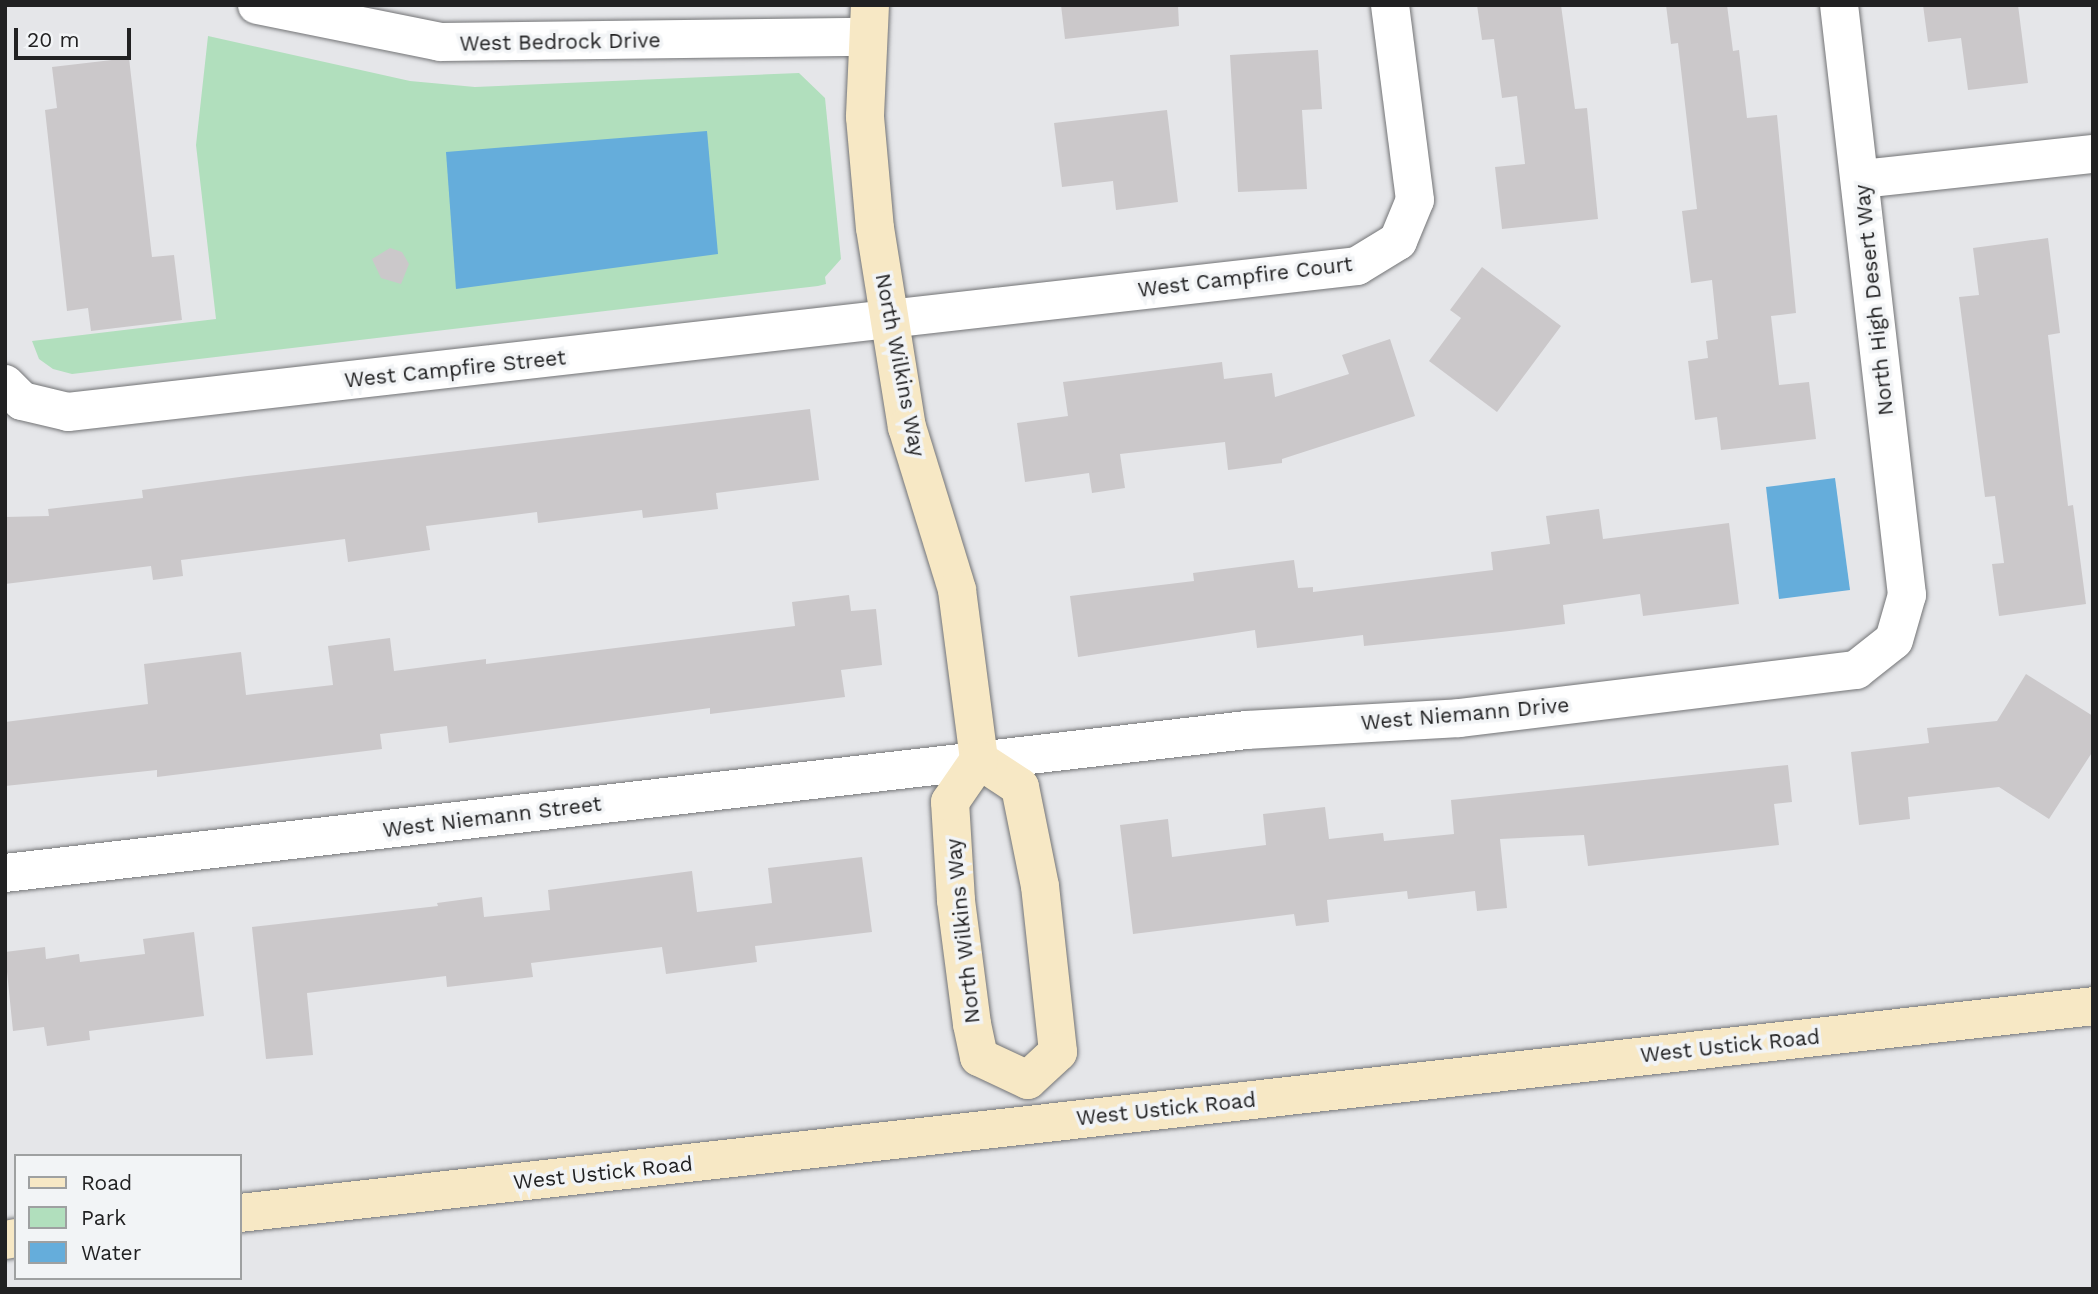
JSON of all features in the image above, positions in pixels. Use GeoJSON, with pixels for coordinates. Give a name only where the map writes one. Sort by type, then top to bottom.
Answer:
{"type":"FeatureCollection","features":[{"type":"Feature","properties":{"kind":"main road","name":"North Wilkins Way"},"geometry":{"type":"LineString","coordinates":[[868,21],[865,117],[890,320],[907,427],[957,590],[979,760],[950,802],[956,900],[972,1024],[979,1057],[1028,1080]]}},
{"type":"Feature","properties":{"kind":"main road"},"geometry":{"type":"LineString","coordinates":[[979,760],[1020,787],[1040,886],[1058,1052],[1028,1080],[1035,1124]]}},
{"type":"Feature","properties":{"kind":"main road","name":"West Ustick Road"},"geometry":{"type":"LineString","coordinates":[[242,1213],[2093,1006]]}},
{"type":"Feature","properties":{"kind":"street","name":"West Bedrock Drive"},"geometry":{"type":"LineString","coordinates":[[257,5],[440,42],[868,21]]}},
{"type":"Feature","properties":{"kind":"street","name":"West Campfire Court"},"geometry":{"type":"LineString","coordinates":[[890,320],[1357,266],[1398,241],[1415,200],[1390,5]]}},
{"type":"Feature","properties":{"kind":"street","name":"North High Desert Way"},"geometry":{"type":"LineString","coordinates":[[1839,5],[1907,595]]}},
{"type":"Feature","properties":{"kind":"street"},"geometry":{"type":"LineString","coordinates":[[1861,179],[2093,154]]}},
{"type":"Feature","properties":{"kind":"street","name":"West Campfire Street"},"geometry":{"type":"LineString","coordinates":[[14,393],[68,412],[890,320]]}},
{"type":"Feature","properties":{"kind":"street","name":"West Niemann Drive"},"geometry":{"type":"LineString","coordinates":[[979,760],[1247,730],[1459,718],[1856,670],[1894,640],[1907,595]]}},
{"type":"Feature","properties":{"kind":"street","name":"West Niemann Street"},"geometry":{"type":"LineString","coordinates":[[5,873],[979,760]]}},
{"type":"Feature","properties":{"kind":"green space"},"geometry":{"type":"Polygon","coordinates":[[[208,36],[410,81],[475,87],[799,73],[825,98],[841,259],[825,277],[826,284],[818,286],[72,374],[53,369],[39,359],[32,341],[216,319],[196,145],[208,36]]]}},
{"type":"Feature","properties":{"kind":"water"},"geometry":{"type":"Polygon","coordinates":[[[707,131],[718,254],[456,289],[446,152],[707,131]]]}},
{"type":"Feature","properties":{"kind":"water"},"geometry":{"type":"Polygon","coordinates":[[[1835,478],[1850,590],[1779,599],[1766,487],[1835,478]]]}},
{"type":"Feature","properties":{"kind":"building"},"geometry":{"type":"Polygon","coordinates":[[[1061,5],[1178,5],[1179,26],[1065,39],[1061,5]]]}},
{"type":"Feature","properties":{"kind":"building"},"geometry":{"type":"Polygon","coordinates":[[[1477,5],[1561,5],[1575,109],[1587,108],[1598,219],[1502,229],[1495,167],[1525,164],[1517,96],[1502,98],[1494,39],[1482,40],[1477,5]]]}},
{"type":"Feature","properties":{"kind":"building"},"geometry":{"type":"Polygon","coordinates":[[[1666,5],[1727,5],[1733,51],[1739,50],[1747,118],[1777,115],[1796,313],[1771,316],[1779,385],[1809,382],[1816,439],[1721,450],[1717,417],[1695,420],[1688,361],[1708,358],[1706,341],[1718,339],[1712,280],[1691,283],[1682,211],[1697,209],[1678,43],[1671,44],[1666,5]]]}},
{"type":"Feature","properties":{"kind":"building"},"geometry":{"type":"Polygon","coordinates":[[[1923,5],[2018,5],[2028,83],[1968,90],[1961,38],[1928,42],[1923,5]]]}},
{"type":"Feature","properties":{"kind":"building"},"geometry":{"type":"Polygon","coordinates":[[[1318,50],[1322,109],[1302,110],[1307,189],[1238,192],[1230,55],[1318,50]]]}},
{"type":"Feature","properties":{"kind":"building"},"geometry":{"type":"Polygon","coordinates":[[[129,58],[152,257],[174,255],[182,320],[91,331],[88,308],[67,311],[45,110],[57,108],[52,67],[129,58]]]}},
{"type":"Feature","properties":{"kind":"building"},"geometry":{"type":"Polygon","coordinates":[[[1167,110],[1178,202],[1116,210],[1113,181],[1062,187],[1054,123],[1167,110]]]}},
{"type":"Feature","properties":{"kind":"building"},"geometry":{"type":"Polygon","coordinates":[[[2048,238],[2060,333],[2048,335],[2068,506],[2073,505],[2086,604],[1999,616],[1992,564],[2004,563],[1995,496],[1985,497],[1959,297],[1979,295],[1973,248],[2048,238]]]}},
{"type":"Feature","properties":{"kind":"building"},"geometry":{"type":"Polygon","coordinates":[[[390,248],[402,252],[409,264],[401,284],[381,278],[372,259],[390,248]]]}},
{"type":"Feature","properties":{"kind":"building"},"geometry":{"type":"Polygon","coordinates":[[[1482,267],[1561,326],[1497,412],[1429,361],[1461,318],[1450,310],[1482,267]]]}},
{"type":"Feature","properties":{"kind":"building"},"geometry":{"type":"Polygon","coordinates":[[[1390,339],[1415,416],[1282,459],[1282,463],[1228,470],[1225,442],[1120,454],[1125,488],[1092,493],[1089,473],[1025,482],[1017,423],[1068,416],[1063,382],[1222,362],[1224,379],[1272,373],[1275,397],[1349,374],[1342,355],[1390,339]]]}},
{"type":"Feature","properties":{"kind":"building"},"geometry":{"type":"Polygon","coordinates":[[[810,409],[819,480],[716,493],[718,509],[643,518],[642,510],[538,523],[537,512],[426,526],[430,550],[348,562],[345,539],[181,560],[183,576],[153,580],[151,566],[5,584],[5,517],[49,516],[48,509],[143,498],[142,490],[810,409]]]}},
{"type":"Feature","properties":{"kind":"building"},"geometry":{"type":"Polygon","coordinates":[[[1599,509],[1603,539],[1729,523],[1739,604],[1643,616],[1640,594],[1563,605],[1565,624],[1501,632],[1364,646],[1363,635],[1257,648],[1255,630],[1078,657],[1070,596],[1194,581],[1193,573],[1294,560],[1298,588],[1313,587],[1313,592],[1493,570],[1491,552],[1550,544],[1546,516],[1599,509]]]}},
{"type":"Feature","properties":{"kind":"building"},"geometry":{"type":"Polygon","coordinates":[[[849,595],[851,611],[876,609],[882,665],[841,670],[845,697],[710,714],[710,708],[449,743],[447,726],[380,734],[382,749],[157,777],[157,770],[5,786],[5,722],[148,704],[144,664],[241,652],[246,695],[333,685],[328,646],[390,638],[394,671],[486,659],[486,664],[795,626],[792,602],[849,595]]]}},
{"type":"Feature","properties":{"kind":"building"},"geometry":{"type":"Polygon","coordinates":[[[2026,674],[2093,716],[2093,751],[2049,819],[1999,787],[1908,797],[1910,819],[1859,825],[1851,752],[1929,743],[1927,728],[1997,721],[2026,674]]]}},
{"type":"Feature","properties":{"kind":"building"},"geometry":{"type":"Polygon","coordinates":[[[1788,765],[1792,802],[1774,804],[1779,845],[1588,866],[1584,835],[1500,839],[1507,908],[1477,911],[1475,891],[1408,899],[1407,891],[1327,900],[1329,922],[1296,926],[1294,914],[1133,934],[1120,825],[1168,819],[1172,857],[1266,845],[1263,814],[1325,807],[1329,839],[1383,833],[1384,841],[1454,834],[1451,800],[1788,765]]]}},
{"type":"Feature","properties":{"kind":"building"},"geometry":{"type":"Polygon","coordinates":[[[862,857],[872,932],[755,946],[757,962],[666,974],[662,947],[531,963],[533,977],[447,987],[446,976],[307,993],[313,1055],[266,1059],[252,927],[438,906],[437,903],[482,897],[484,917],[550,910],[548,890],[692,871],[697,912],[772,903],[768,868],[862,857]]]}},
{"type":"Feature","properties":{"kind":"building"},"geometry":{"type":"Polygon","coordinates":[[[194,932],[204,1016],[89,1031],[90,1040],[47,1046],[44,1027],[13,1031],[5,952],[45,947],[46,959],[79,954],[80,962],[145,954],[143,939],[194,932]]]}}]}
